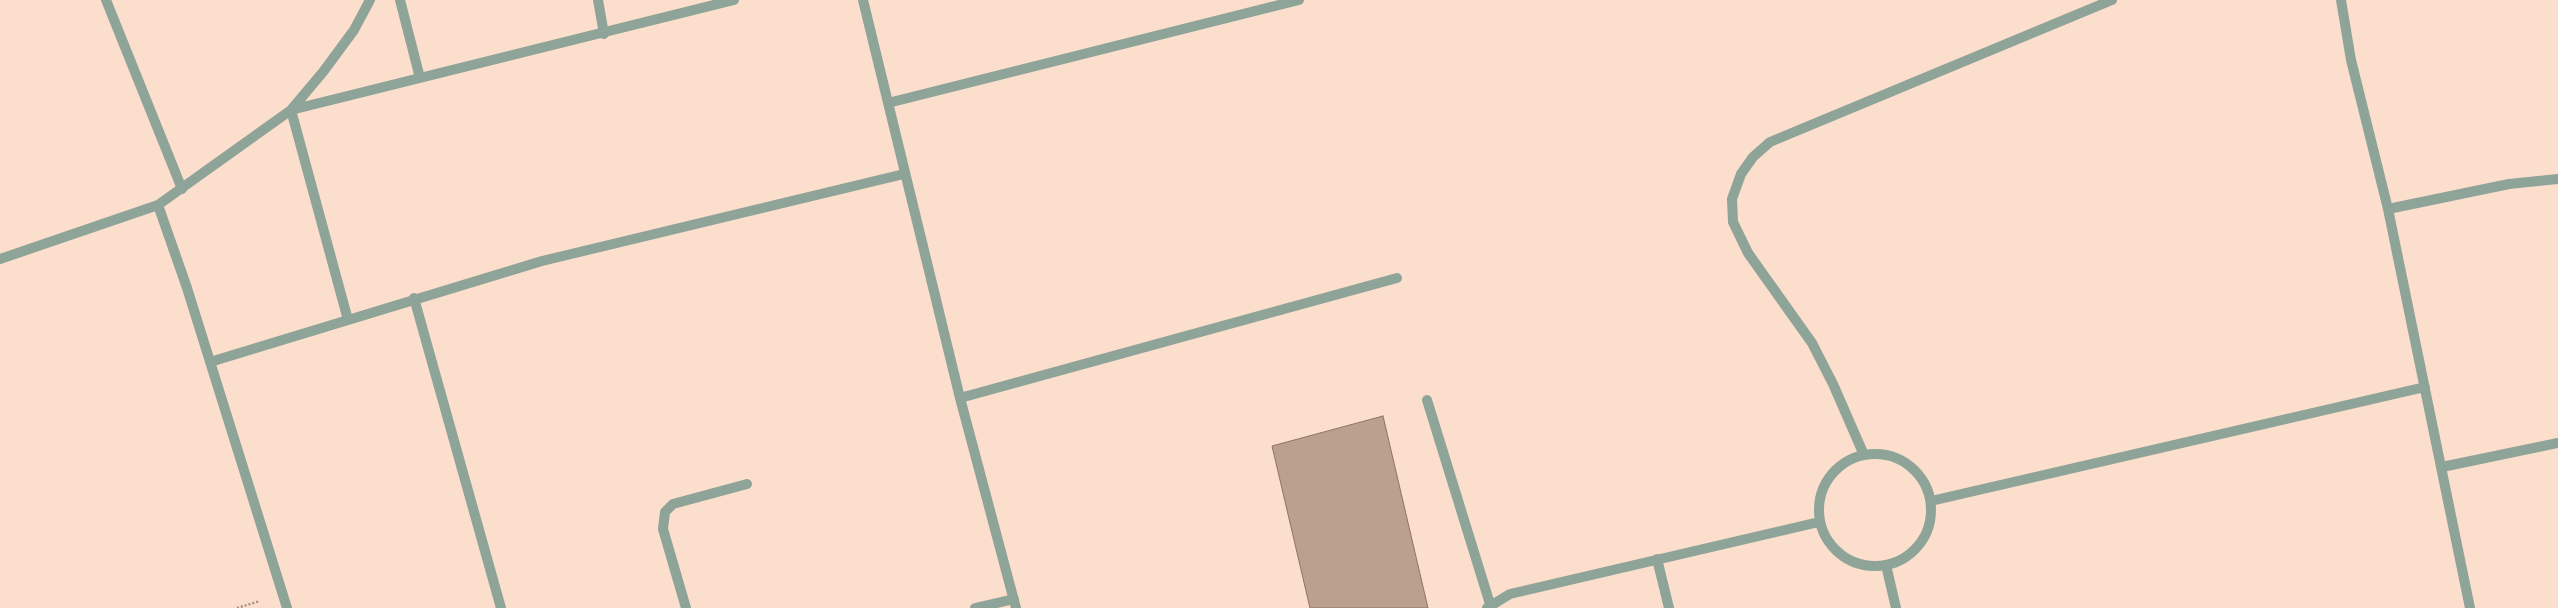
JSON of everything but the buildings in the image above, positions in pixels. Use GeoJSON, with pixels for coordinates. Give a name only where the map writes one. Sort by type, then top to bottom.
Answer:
{"type":"FeatureCollection","features":[{"type":"Feature","properties":{"kind":"street"},"geometry":{"type":"LineString","coordinates":[[106,0],[182,189]]}},
{"type":"Feature","properties":{"kind":"street"},"geometry":{"type":"LineString","coordinates":[[0,259],[158,206],[291,110],[323,72],[354,30],[370,0]]}},
{"type":"Feature","properties":{"kind":"street"},"geometry":{"type":"LineString","coordinates":[[400,0],[420,78]]}},
{"type":"Feature","properties":{"kind":"street"},"geometry":{"type":"LineString","coordinates":[[598,0],[604,34]]}},
{"type":"Feature","properties":{"kind":"street"},"geometry":{"type":"LineString","coordinates":[[291,110],[604,34],[734,0]]}},
{"type":"Feature","properties":{"kind":"street"},"geometry":{"type":"LineString","coordinates":[[863,0],[904,174],[960,398],[1015,604],[975,608]]}},
{"type":"Feature","properties":{"kind":"street"},"geometry":{"type":"LineString","coordinates":[[888,103],[1299,0]]}},
{"type":"Feature","properties":{"kind":"street"},"geometry":{"type":"LineString","coordinates":[[1864,455],[1833,384],[1812,343],[1748,253],[1733,222],[1732,199],[1741,174],[1753,157],[1770,142],[2112,0]]}},
{"type":"Feature","properties":{"kind":"street"},"geometry":{"type":"LineString","coordinates":[[2341,0],[2351,60],[2388,209],[2470,608]]}},
{"type":"Feature","properties":{"kind":"street"},"geometry":{"type":"LineString","coordinates":[[291,110],[348,320]]}},
{"type":"Feature","properties":{"kind":"street"},"geometry":{"type":"LineString","coordinates":[[210,362],[348,320],[414,298],[542,261],[904,174]]}},
{"type":"Feature","properties":{"kind":"street"},"geometry":{"type":"LineString","coordinates":[[2388,209],[2509,184],[2558,179]]}},
{"type":"Feature","properties":{"kind":"street"},"geometry":{"type":"LineString","coordinates":[[158,206],[210,362],[287,608]]}},
{"type":"Feature","properties":{"kind":"street"},"geometry":{"type":"LineString","coordinates":[[960,398],[1397,278]]}},
{"type":"Feature","properties":{"kind":"street"},"geometry":{"type":"LineString","coordinates":[[414,298],[501,608]]}},
{"type":"Feature","properties":{"kind":"street"},"geometry":{"type":"LineString","coordinates":[[1931,500],[2425,387]]}},
{"type":"Feature","properties":{"kind":"street"},"geometry":{"type":"LineString","coordinates":[[1427,400],[1489,606],[1510,594],[1819,522]]}},
{"type":"Feature","properties":{"kind":"street"},"geometry":{"type":"LineString","coordinates":[[2442,467],[2558,443]]}},
{"type":"Feature","properties":{"kind":"street"},"geometry":{"type":"LineString","coordinates":[[1885,454],[1906,462],[1922,478],[1931,500],[1930,521],[1922,541],[1906,556],[1886,565],[1864,565],[1844,557],[1828,541],[1819,522],[1820,499],[1828,478],[1843,463],[1864,455],[1885,454]]}},
{"type":"Feature","properties":{"kind":"street"},"geometry":{"type":"LineString","coordinates":[[686,608],[662,529],[665,512],[673,504],[747,484]]}},
{"type":"Feature","properties":{"kind":"street"},"geometry":{"type":"LineString","coordinates":[[1657,560],[1669,608]]}},
{"type":"Feature","properties":{"kind":"street"},"geometry":{"type":"LineString","coordinates":[[1886,565],[1896,608]]}}]}
